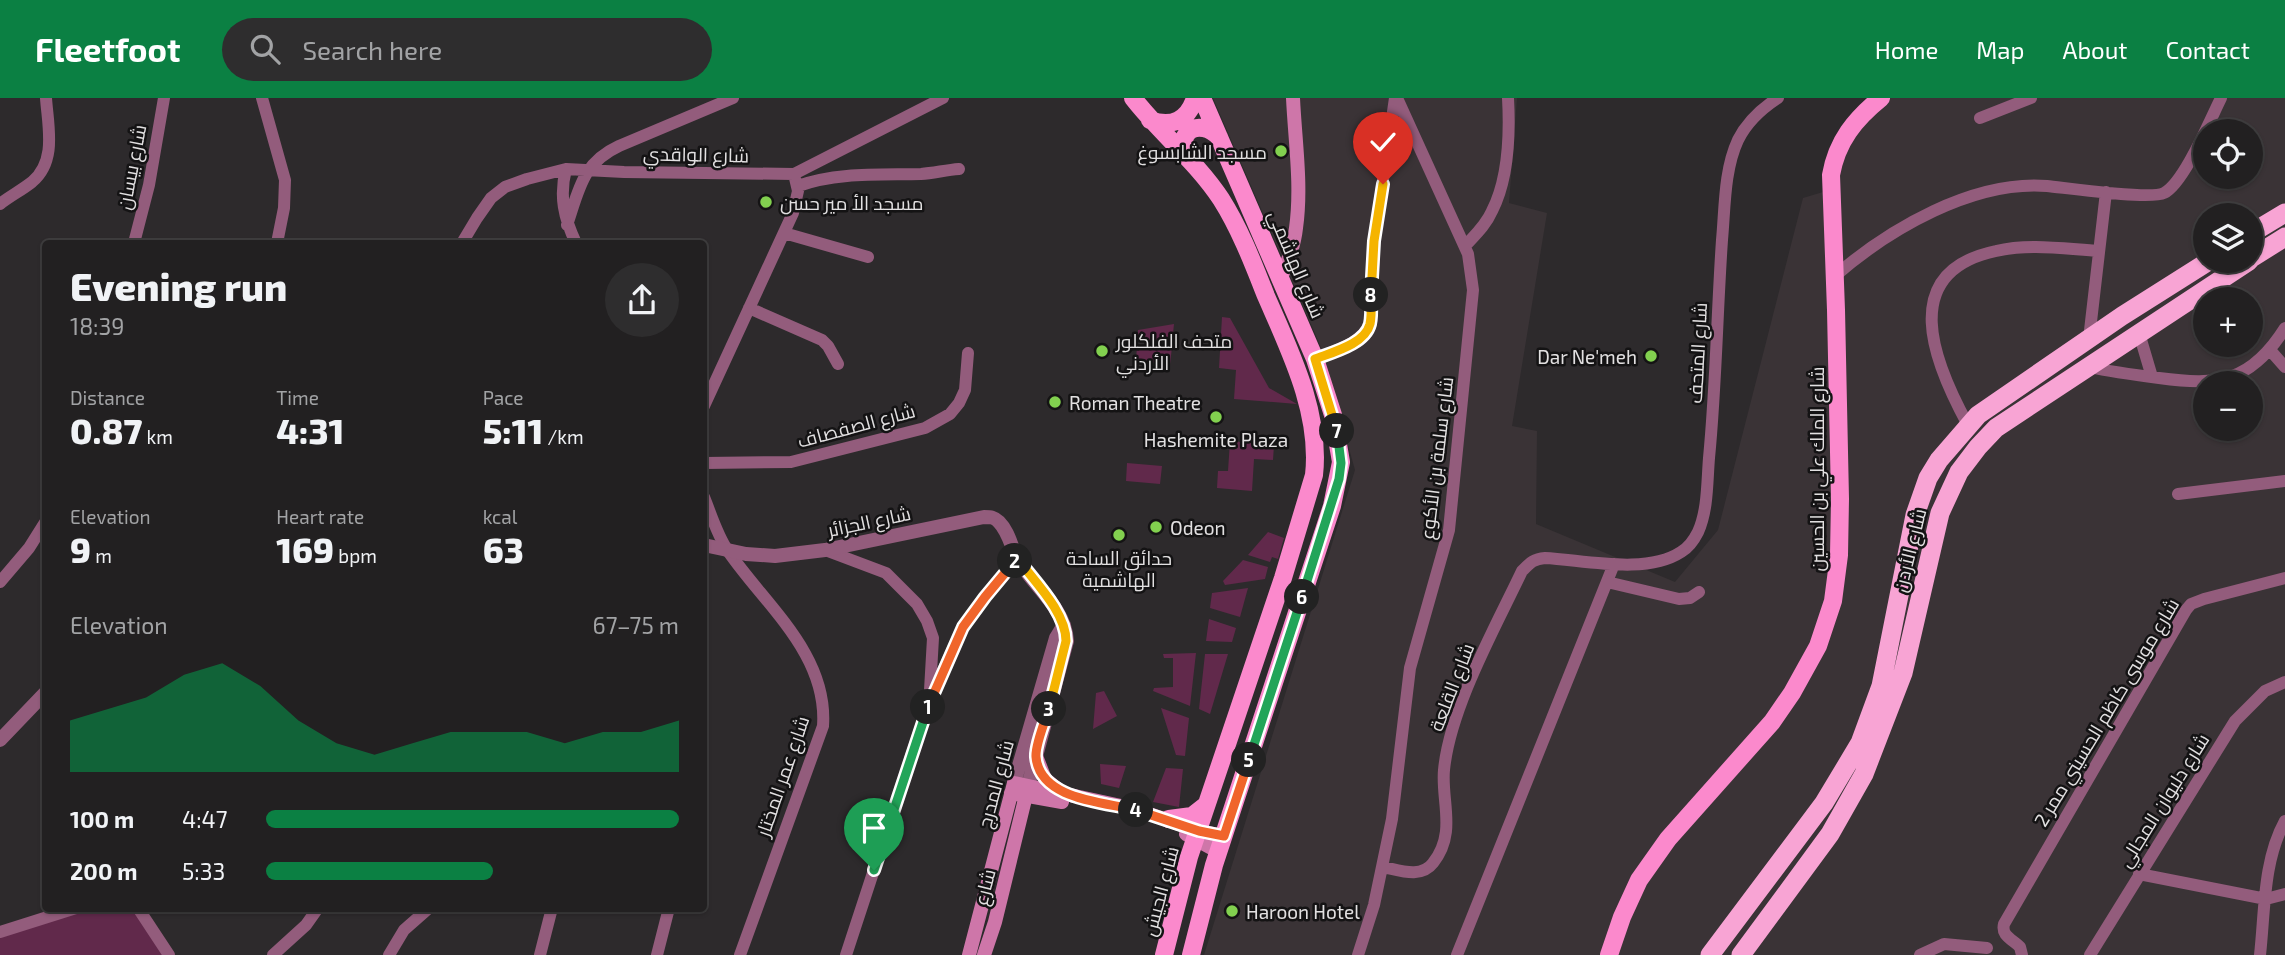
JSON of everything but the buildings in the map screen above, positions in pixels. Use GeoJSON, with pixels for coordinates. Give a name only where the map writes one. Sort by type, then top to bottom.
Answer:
{"type":"FeatureCollection","features":[{"type":"Feature","properties":{"kind":"highway"},"geometry":{"type":"LineString","coordinates":[[2263,224],[2285,203]]}},
{"type":"Feature","properties":{"kind":"highway"},"geometry":{"type":"LineString","coordinates":[[2263,226],[2285,212]]}},
{"type":"Feature","properties":{"kind":"highway","name":"شارع الأردن"},"geometry":{"type":"LineString","coordinates":[[2263,251],[2285,237]]}},
{"type":"Feature","properties":{"kind":"highway","name":"شارع الأردن"},"geometry":{"type":"LineString","coordinates":[[1715,948],[1824,803],[1860,743],[1881,686],[1918,505],[1928,478],[1939,460],[1978,415],[2193,272]]}},
{"type":"Feature","properties":{"kind":"highway","name":"شارع الأردن"},"geometry":{"type":"LineString","coordinates":[[1741,955],[1829,834],[1864,774],[1903,673],[1940,513],[1959,472],[1996,428],[2230,273]]}},
{"type":"Feature","properties":{"kind":"highway"},"geometry":{"type":"LineString","coordinates":[[1693,955],[1715,948]]}},
{"type":"Feature","properties":{"kind":"main road"},"geometry":{"type":"LineString","coordinates":[[1133,98],[1150,120],[1187,156],[1220,198],[1244,241],[1301,381],[1311,418],[1316,459],[1314,475],[1283,578],[1197,835]]}},
{"type":"Feature","properties":{"kind":"main road"},"geometry":{"type":"LineString","coordinates":[[1150,120],[1161,124],[1182,119],[1190,111],[1195,98]]}},
{"type":"Feature","properties":{"kind":"main road","name":"شارع الهاشمي"},"geometry":{"type":"LineString","coordinates":[[1202,98],[1315,359],[1336,430],[1341,463],[1339,479],[1221,844]]}},
{"type":"Feature","properties":{"kind":"main road"},"geometry":{"type":"LineString","coordinates":[[1280,280],[1290,257],[1296,229],[1298,200],[1293,98]]}},
{"type":"Feature","properties":{"kind":"main road","name":"شارع الملك علي بن الحسين"},"geometry":{"type":"LineString","coordinates":[[1609,955],[1630,896],[1652,860],[1772,722],[1806,669],[1826,624],[1835,591],[1839,555],[1835,276],[1830,186],[1832,165],[1852,125],[1881,98]]}},
{"type":"Feature","properties":{"kind":"main road"},"geometry":{"type":"LineString","coordinates":[[1187,156],[1183,147],[1185,136],[1191,129],[1201,126],[1219,137]]}},
{"type":"Feature","properties":{"kind":"main road"},"geometry":{"type":"LineString","coordinates":[[1036,756],[1045,779],[1064,793]]}},
{"type":"Feature","properties":{"kind":"main road"},"geometry":{"type":"LineString","coordinates":[[1020,789],[1064,793],[1169,819],[1197,835]]}},
{"type":"Feature","properties":{"kind":"main road"},"geometry":{"type":"LineString","coordinates":[[1020,789],[1197,835],[1221,844],[1191,955]]}},
{"type":"Feature","properties":{"kind":"main road","name":"شارع المدرج"},"geometry":{"type":"LineString","coordinates":[[969,955],[1020,789]]}},
{"type":"Feature","properties":{"kind":"main road","name":"شارع"},"geometry":{"type":"LineString","coordinates":[[984,955],[998,910],[1020,789]]}},
{"type":"Feature","properties":{"kind":"main road"},"geometry":{"type":"LineString","coordinates":[[1169,819],[1192,816],[1206,805]]}},
{"type":"Feature","properties":{"kind":"main road","name":"شارع الجيش"},"geometry":{"type":"LineString","coordinates":[[1164,955],[1197,835]]}},
{"type":"Feature","properties":{"kind":"street"},"geometry":{"type":"LineString","coordinates":[[0,204],[30,184],[45,167],[49,151],[46,98]]}},
{"type":"Feature","properties":{"kind":"street","name":"شارع بيسان"},"geometry":{"type":"LineString","coordinates":[[135,240],[149,185],[164,98]]}},
{"type":"Feature","properties":{"kind":"street"},"geometry":{"type":"LineString","coordinates":[[262,98],[285,180],[284,208],[278,240]]}},
{"type":"Feature","properties":{"kind":"street"},"geometry":{"type":"LineString","coordinates":[[567,225],[588,169],[601,156],[733,98]]}},
{"type":"Feature","properties":{"kind":"street","name":"شارع الواقدي"},"geometry":{"type":"LineString","coordinates":[[464,240],[491,198],[505,187],[566,169],[796,180],[943,98]]}},
{"type":"Feature","properties":{"kind":"street"},"geometry":{"type":"LineString","coordinates":[[1315,359],[1349,345],[1367,332],[1371,322],[1374,241],[1396,98]]}},
{"type":"Feature","properties":{"kind":"street","name":"شارع سلمة بن الأكوع"},"geometry":{"type":"LineString","coordinates":[[1357,955],[1368,929],[1383,866],[1397,786],[1410,668],[1449,530],[1473,289],[1465,246],[1396,98]]}},
{"type":"Feature","properties":{"kind":"street"},"geometry":{"type":"LineString","coordinates":[[1465,246],[1493,211],[1499,191],[1509,140],[1508,98]]}},
{"type":"Feature","properties":{"kind":"street","name":"شارع المتحف"},"geometry":{"type":"LineString","coordinates":[[1614,564],[1650,563],[1674,556],[1691,544],[1700,526],[1711,434],[1724,218],[1731,161],[1746,126],[1778,98]]}},
{"type":"Feature","properties":{"kind":"street"},"geometry":{"type":"LineString","coordinates":[[1980,118],[2031,98]]}},
{"type":"Feature","properties":{"kind":"street"},"geometry":{"type":"LineString","coordinates":[[1835,276],[1904,228],[1946,206],[1978,194],[2003,188],[2035,186],[2160,195],[2169,190],[2187,166],[2221,98]]}},
{"type":"Feature","properties":{"kind":"street"},"geometry":{"type":"LineString","coordinates":[[619,146],[624,172]]}},
{"type":"Feature","properties":{"kind":"street"},"geometry":{"type":"LineString","coordinates":[[566,169],[562,195],[567,225],[574,240]]}},
{"type":"Feature","properties":{"kind":"street"},"geometry":{"type":"LineString","coordinates":[[707,399],[784,233],[798,198],[796,180],[959,169]]}},
{"type":"Feature","properties":{"kind":"street"},"geometry":{"type":"LineString","coordinates":[[2089,340],[2106,192]]}},
{"type":"Feature","properties":{"kind":"street"},"geometry":{"type":"LineString","coordinates":[[784,233],[868,257]]}},
{"type":"Feature","properties":{"kind":"street"},"geometry":{"type":"LineString","coordinates":[[1968,425],[1948,387],[1936,345],[1931,315],[1932,304],[1941,285],[1962,261],[1997,250],[2042,247],[2099,251]]}},
{"type":"Feature","properties":{"kind":"street"},"geometry":{"type":"LineString","coordinates":[[749,308],[822,340],[838,364]]}},
{"type":"Feature","properties":{"kind":"street"},"geometry":{"type":"LineString","coordinates":[[2089,367],[2183,381],[2215,381],[2242,372],[2270,350],[2285,328]]}},
{"type":"Feature","properties":{"kind":"street"},"geometry":{"type":"LineString","coordinates":[[2139,333],[2152,377]]}},
{"type":"Feature","properties":{"kind":"street"},"geometry":{"type":"LineString","coordinates":[[2270,350],[2285,367]]}},
{"type":"Feature","properties":{"kind":"street","name":"شارع الصفصاف"},"geometry":{"type":"LineString","coordinates":[[707,463],[791,462],[925,428],[950,414],[959,403],[965,390],[968,353]]}},
{"type":"Feature","properties":{"kind":"street"},"geometry":{"type":"LineString","coordinates":[[2178,494],[2285,481]]}},
{"type":"Feature","properties":{"kind":"street","name":"شارع عمر المختار"},"geometry":{"type":"LineString","coordinates":[[707,503],[726,549],[787,625],[817,676],[824,709],[823,726],[740,955]]}},
{"type":"Feature","properties":{"kind":"street","name":"شارع الجزائر"},"geometry":{"type":"LineString","coordinates":[[707,546],[763,556],[825,550],[991,517],[1003,526],[1017,558]]}},
{"type":"Feature","properties":{"kind":"street"},"geometry":{"type":"LineString","coordinates":[[0,582],[29,548],[42,527]]}},
{"type":"Feature","properties":{"kind":"street"},"geometry":{"type":"LineString","coordinates":[[825,550],[886,573],[918,604],[933,638],[930,699]]}},
{"type":"Feature","properties":{"kind":"street"},"geometry":{"type":"LineString","coordinates":[[846,955],[930,699],[963,627],[1017,558],[1060,615],[1064,625]]}},
{"type":"Feature","properties":{"kind":"street","name":"شارع القلعة"},"geometry":{"type":"LineString","coordinates":[[1383,866],[1421,872],[1432,865],[1441,848],[1446,829],[1447,807],[1444,771],[1453,729],[1469,683],[1522,571],[1535,559],[1545,558],[1614,564]]}},
{"type":"Feature","properties":{"kind":"street"},"geometry":{"type":"LineString","coordinates":[[1457,955],[1614,564]]}},
{"type":"Feature","properties":{"kind":"street","name":"شارع موسى كاظم الحسيني ممر 2"},"geometry":{"type":"LineString","coordinates":[[2022,955],[2020,947],[2004,935],[2004,924],[2188,607],[2204,599],[2285,578]]}},
{"type":"Feature","properties":{"kind":"street"},"geometry":{"type":"LineString","coordinates":[[1607,582],[1679,599],[1690,598],[1699,592]]}},
{"type":"Feature","properties":{"kind":"street","name":"شارع المدرج"},"geometry":{"type":"LineString","coordinates":[[1020,789],[1036,756],[1066,641],[1064,625]]}},
{"type":"Feature","properties":{"kind":"street","name":"شارع المدرج"},"geometry":{"type":"LineString","coordinates":[[1020,789],[1056,638],[1064,625]]}},
{"type":"Feature","properties":{"kind":"street","name":"شارع دليوان المجالي"},"geometry":{"type":"LineString","coordinates":[[2090,955],[2235,721],[2265,691],[2285,682]]}},
{"type":"Feature","properties":{"kind":"street"},"geometry":{"type":"LineString","coordinates":[[0,740],[42,696]]}},
{"type":"Feature","properties":{"kind":"street"},"geometry":{"type":"LineString","coordinates":[[2260,955],[2272,851],[2285,821]]}},
{"type":"Feature","properties":{"kind":"street"},"geometry":{"type":"LineString","coordinates":[[2139,874],[2266,899],[2285,894]]}},
{"type":"Feature","properties":{"kind":"street"},"geometry":{"type":"LineString","coordinates":[[0,932],[63,912]]}},
{"type":"Feature","properties":{"kind":"street"},"geometry":{"type":"LineString","coordinates":[[141,912],[169,955]]}},
{"type":"Feature","properties":{"kind":"street"},"geometry":{"type":"LineString","coordinates":[[273,955],[306,925],[315,912]]}},
{"type":"Feature","properties":{"kind":"street"},"geometry":{"type":"LineString","coordinates":[[388,955],[404,930],[424,912]]}},
{"type":"Feature","properties":{"kind":"street"},"geometry":{"type":"LineString","coordinates":[[540,955],[551,912]]}},
{"type":"Feature","properties":{"kind":"street"},"geometry":{"type":"LineString","coordinates":[[657,955],[668,912]]}},
{"type":"Feature","properties":{"kind":"street"},"geometry":{"type":"LineString","coordinates":[[1920,955],[1944,950],[1987,947]]}},
{"type":"Feature","properties":{"kind":"shaded area"},"geometry":{"type":"Polygon","coordinates":[[[1213,98],[1517,98],[1509,203],[1547,213],[1512,426],[1537,431],[1536,524],[1675,582],[1718,530],[1803,198],[1833,189],[1857,124],[1880,98],[2285,98],[2285,955],[1204,955],[1355,470],[1320,345],[1213,98]]]}},
{"type":"Feature","properties":{"kind":"shaded area"},"geometry":{"type":"Polygon","coordinates":[[[1222,317],[1230,318],[1269,388],[1297,404],[1234,399],[1236,370],[1219,368],[1222,317]]]}},
{"type":"Feature","properties":{"kind":"shaded area"},"geometry":{"type":"Polygon","coordinates":[[[1174,324],[1172,343],[1138,340],[1138,330],[1174,324]]]}},
{"type":"Feature","properties":{"kind":"shaded area"},"geometry":{"type":"Polygon","coordinates":[[[1137,345],[1172,347],[1170,364],[1136,361],[1137,345]]]}},
{"type":"Feature","properties":{"kind":"shaded area"},"geometry":{"type":"Polygon","coordinates":[[[1230,441],[1274,445],[1273,460],[1254,459],[1252,491],[1217,488],[1218,471],[1228,471],[1230,441]]]}},
{"type":"Feature","properties":{"kind":"shaded area"},"geometry":{"type":"Polygon","coordinates":[[[1127,463],[1162,466],[1160,484],[1126,481],[1127,463]]]}},
{"type":"Feature","properties":{"kind":"shaded area"},"geometry":{"type":"Polygon","coordinates":[[[1268,532],[1284,538],[1278,559],[1272,557],[1270,562],[1248,555],[1268,532]]]}},
{"type":"Feature","properties":{"kind":"shaded area"},"geometry":{"type":"Polygon","coordinates":[[[1243,560],[1268,567],[1265,579],[1225,585],[1223,581],[1243,560]]]}},
{"type":"Feature","properties":{"kind":"shaded area"},"geometry":{"type":"Polygon","coordinates":[[[1248,588],[1240,617],[1210,608],[1212,593],[1248,588]]]}},
{"type":"Feature","properties":{"kind":"shaded area"},"geometry":{"type":"Polygon","coordinates":[[[1209,619],[1236,628],[1232,642],[1206,641],[1209,619]]]}},
{"type":"Feature","properties":{"kind":"shaded area"},"geometry":{"type":"Polygon","coordinates":[[[1196,653],[1190,706],[1153,691],[1154,688],[1173,687],[1173,658],[1164,658],[1163,654],[1196,653]]]}},
{"type":"Feature","properties":{"kind":"shaded area"},"geometry":{"type":"Polygon","coordinates":[[[1205,654],[1228,654],[1210,714],[1199,709],[1205,654]]]}},
{"type":"Feature","properties":{"kind":"shaded area"},"geometry":{"type":"Polygon","coordinates":[[[1104,691],[1117,716],[1093,729],[1096,693],[1104,691]]]}},
{"type":"Feature","properties":{"kind":"shaded area"},"geometry":{"type":"Polygon","coordinates":[[[1161,708],[1189,718],[1185,756],[1176,755],[1161,708]]]}},
{"type":"Feature","properties":{"kind":"shaded area"},"geometry":{"type":"Polygon","coordinates":[[[1100,764],[1126,766],[1119,788],[1101,784],[1100,764]]]}},
{"type":"Feature","properties":{"kind":"shaded area"},"geometry":{"type":"Polygon","coordinates":[[[1166,768],[1183,769],[1179,807],[1153,802],[1166,768]]]}},
{"type":"Feature","properties":{"kind":"shaded area"},"geometry":{"type":"Polygon","coordinates":[[[57,912],[137,912],[164,955],[0,955],[0,930],[57,912]]]}},
{"type":"Feature","properties":{"kind":"place","name":"مسجد الشابسوغ"},"geometry":{"type":"Point","coordinates":[1281,151]}},
{"type":"Feature","properties":{"kind":"place","name":"مسجد الأ مير حسن"},"geometry":{"type":"Point","coordinates":[766,202]}},
{"type":"Feature","properties":{"kind":"place","name":"متحف الفلكلور الأردني"},"geometry":{"type":"Point","coordinates":[1102,351]}},
{"type":"Feature","properties":{"kind":"place","name":"Dar Ne'meh"},"geometry":{"type":"Point","coordinates":[1651,356]}},
{"type":"Feature","properties":{"kind":"place","name":"Roman Theatre"},"geometry":{"type":"Point","coordinates":[1055,402]}},
{"type":"Feature","properties":{"kind":"place","name":"Hashemite Plaza"},"geometry":{"type":"Point","coordinates":[1216,417]}},
{"type":"Feature","properties":{"kind":"place","name":"Odeon"},"geometry":{"type":"Point","coordinates":[1156,527]}},
{"type":"Feature","properties":{"kind":"place","name":"حدائق الساحة الهاشمية"},"geometry":{"type":"Point","coordinates":[1119,535]}},
{"type":"Feature","properties":{"kind":"place","name":"Haroon Hotel"},"geometry":{"type":"Point","coordinates":[1232,911]}},
{"type":"Feature","properties":{"kind":"route"},"geometry":{"type":"LineString","coordinates":[[874,870],[930,699],[944,667],[963,627],[1017,558],[1060,615],[1066,634],[1036,756],[1045,779],[1064,793],[1135,809],[1199,831],[1224,836],[1339,479],[1341,463],[1336,430],[1315,359],[1349,345],[1367,332],[1371,322],[1374,241],[1383,184]]}}]}
